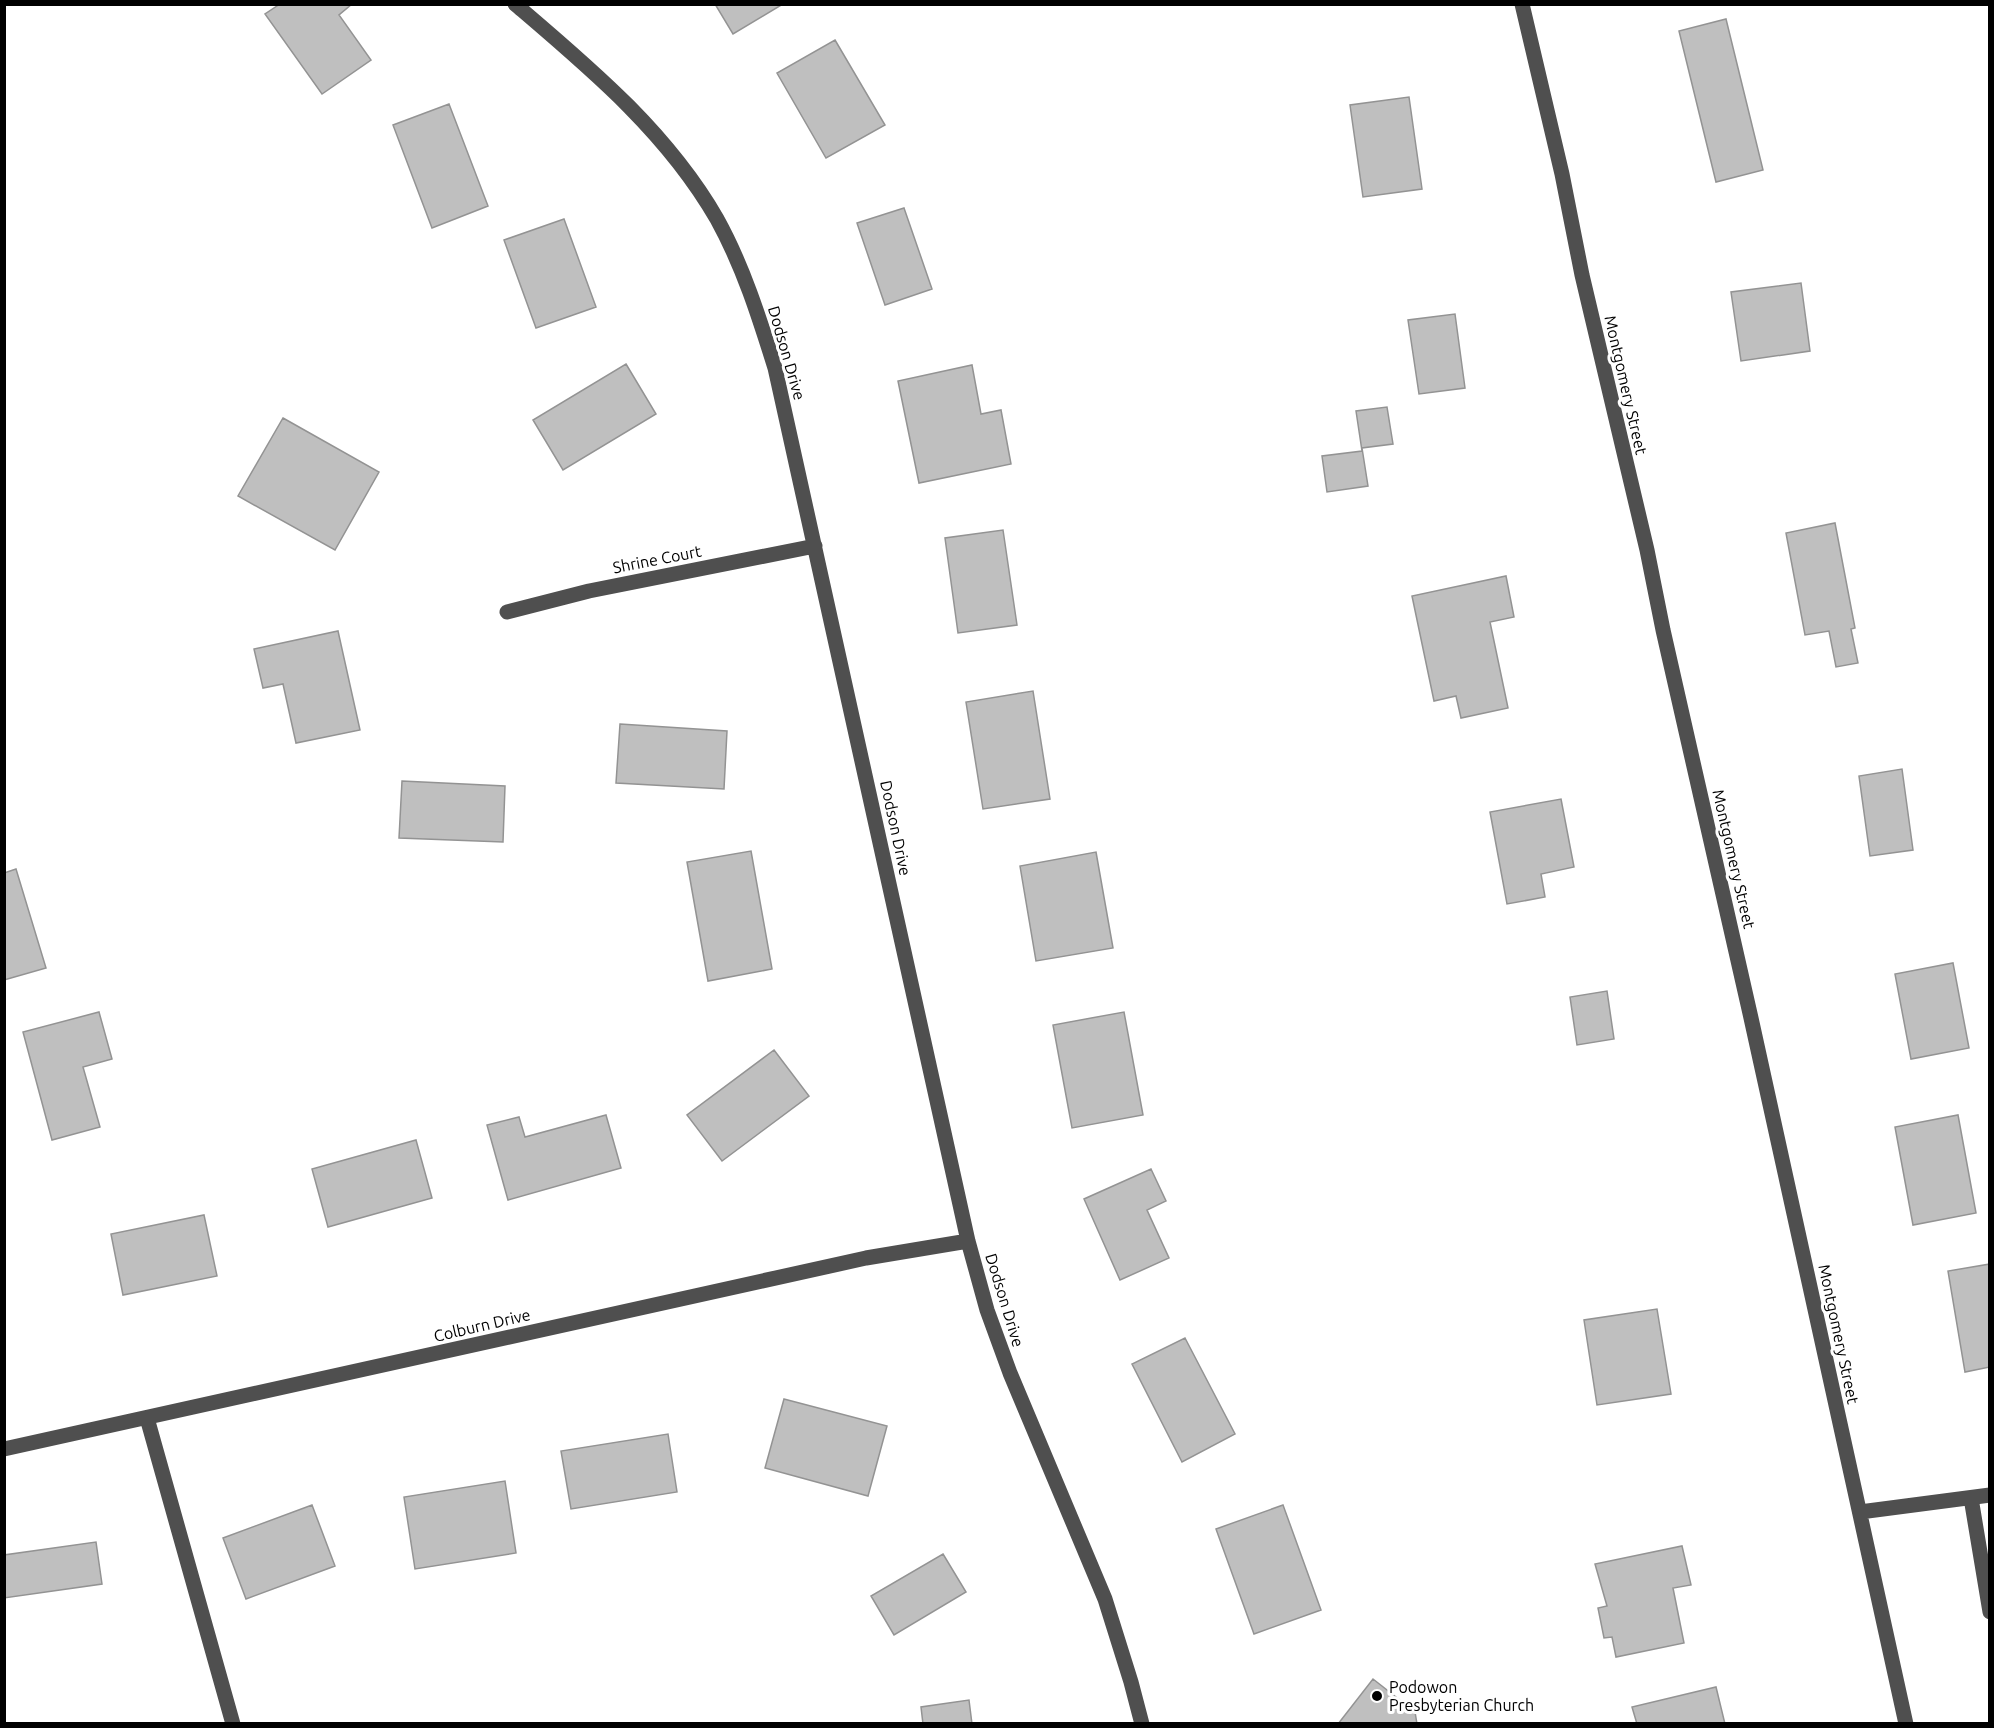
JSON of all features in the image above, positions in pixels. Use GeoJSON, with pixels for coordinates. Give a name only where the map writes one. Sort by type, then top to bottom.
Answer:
{"type":"FeatureCollection","features":[{"type":"Feature","properties":{"kind":"street","name":"Dodson Drive"},"geometry":{"type":"LineString","coordinates":[[514,4],[582,60],[629,104],[679,163],[717,219],[747,282],[775,368],[968,1240],[987,1310],[1010,1374],[1105,1599],[1142,1724]]}},
{"type":"Feature","properties":{"kind":"street","name":"Montgomery Street"},"geometry":{"type":"LineString","coordinates":[[1522,4],[1562,174],[1582,275],[1647,550],[1906,1724]]}},
{"type":"Feature","properties":{"kind":"street","name":"Shrine Court"},"geometry":{"type":"LineString","coordinates":[[507,612],[589,591],[815,546]]}},
{"type":"Feature","properties":{"kind":"street","name":"Colburn Drive"},"geometry":{"type":"LineString","coordinates":[[4,1449],[866,1258],[968,1240]]}},
{"type":"Feature","properties":{"kind":"street"},"geometry":{"type":"LineString","coordinates":[[147,1418],[233,1724]]}},
{"type":"Feature","properties":{"kind":"street"},"geometry":{"type":"LineString","coordinates":[[1860,1512],[1989,1495]]}},
{"type":"Feature","properties":{"kind":"street"},"geometry":{"type":"LineString","coordinates":[[1971,1498],[1989,1612]]}},
{"type":"Feature","properties":{"kind":"building"},"geometry":{"type":"Polygon","coordinates":[[[280,4],[352,4],[339,15],[371,60],[322,94],[265,14],[280,4]]]}},
{"type":"Feature","properties":{"kind":"building"},"geometry":{"type":"Polygon","coordinates":[[[715,4],[783,4],[733,34],[715,4]]]}},
{"type":"Feature","properties":{"kind":"building"},"geometry":{"type":"Polygon","coordinates":[[[1726,19],[1763,170],[1716,182],[1679,31],[1726,19]]]}},
{"type":"Feature","properties":{"kind":"building"},"geometry":{"type":"Polygon","coordinates":[[[835,40],[885,125],[826,158],[777,73],[835,40]]]}},
{"type":"Feature","properties":{"kind":"building"},"geometry":{"type":"Polygon","coordinates":[[[1409,97],[1422,189],[1363,197],[1350,105],[1409,97]]]}},
{"type":"Feature","properties":{"kind":"building"},"geometry":{"type":"Polygon","coordinates":[[[449,104],[488,206],[432,228],[393,125],[449,104]]]}},
{"type":"Feature","properties":{"kind":"building"},"geometry":{"type":"Polygon","coordinates":[[[904,208],[932,289],[885,305],[857,223],[904,208]]]}},
{"type":"Feature","properties":{"kind":"building"},"geometry":{"type":"Polygon","coordinates":[[[564,219],[596,307],[536,328],[504,240],[564,219]]]}},
{"type":"Feature","properties":{"kind":"building"},"geometry":{"type":"Polygon","coordinates":[[[1801,283],[1810,351],[1741,361],[1731,292],[1801,283]]]}},
{"type":"Feature","properties":{"kind":"building"},"geometry":{"type":"Polygon","coordinates":[[[1455,314],[1465,388],[1419,394],[1408,320],[1455,314]]]}},
{"type":"Feature","properties":{"kind":"building"},"geometry":{"type":"Polygon","coordinates":[[[626,364],[656,414],[563,470],[533,420],[626,364]]]}},
{"type":"Feature","properties":{"kind":"building"},"geometry":{"type":"Polygon","coordinates":[[[972,365],[981,414],[1001,410],[1011,464],[919,483],[898,381],[972,365]]]}},
{"type":"Feature","properties":{"kind":"building"},"geometry":{"type":"Polygon","coordinates":[[[1387,407],[1393,444],[1362,448],[1368,486],[1327,492],[1322,456],[1362,451],[1356,411],[1387,407]]]}},
{"type":"Feature","properties":{"kind":"building"},"geometry":{"type":"Polygon","coordinates":[[[283,418],[379,472],[335,550],[238,496],[283,418]]]}},
{"type":"Feature","properties":{"kind":"building"},"geometry":{"type":"Polygon","coordinates":[[[1835,523],[1855,628],[1851,629],[1858,663],[1836,667],[1829,631],[1805,635],[1786,533],[1835,523]]]}},
{"type":"Feature","properties":{"kind":"building"},"geometry":{"type":"Polygon","coordinates":[[[1003,530],[1017,625],[958,633],[945,538],[1003,530]]]}},
{"type":"Feature","properties":{"kind":"building"},"geometry":{"type":"Polygon","coordinates":[[[1506,576],[1514,617],[1490,622],[1508,708],[1461,718],[1456,696],[1434,701],[1412,596],[1506,576]]]}},
{"type":"Feature","properties":{"kind":"building"},"geometry":{"type":"Polygon","coordinates":[[[338,631],[360,730],[296,743],[283,684],[263,688],[254,649],[338,631]]]}},
{"type":"Feature","properties":{"kind":"building"},"geometry":{"type":"Polygon","coordinates":[[[1033,691],[1050,799],[983,809],[966,702],[1033,691]]]}},
{"type":"Feature","properties":{"kind":"building"},"geometry":{"type":"Polygon","coordinates":[[[620,724],[727,731],[724,789],[616,783],[620,724]]]}},
{"type":"Feature","properties":{"kind":"building"},"geometry":{"type":"Polygon","coordinates":[[[1902,769],[1913,850],[1870,856],[1859,776],[1902,769]]]}},
{"type":"Feature","properties":{"kind":"building"},"geometry":{"type":"Polygon","coordinates":[[[402,781],[505,786],[503,842],[399,838],[402,781]]]}},
{"type":"Feature","properties":{"kind":"building"},"geometry":{"type":"Polygon","coordinates":[[[1561,799],[1574,867],[1541,874],[1545,897],[1507,904],[1490,812],[1561,799]]]}},
{"type":"Feature","properties":{"kind":"building"},"geometry":{"type":"Polygon","coordinates":[[[751,851],[772,969],[708,981],[687,862],[751,851]]]}},
{"type":"Feature","properties":{"kind":"building"},"geometry":{"type":"Polygon","coordinates":[[[1096,852],[1113,948],[1036,961],[1020,866],[1096,852]]]}},
{"type":"Feature","properties":{"kind":"building"},"geometry":{"type":"Polygon","coordinates":[[[16,869],[46,968],[4,980],[4,873],[16,869]]]}},
{"type":"Feature","properties":{"kind":"building"},"geometry":{"type":"Polygon","coordinates":[[[1953,963],[1969,1048],[1911,1059],[1895,974],[1953,963]]]}},
{"type":"Feature","properties":{"kind":"building"},"geometry":{"type":"Polygon","coordinates":[[[1607,991],[1614,1039],[1577,1045],[1570,997],[1607,991]]]}},
{"type":"Feature","properties":{"kind":"building"},"geometry":{"type":"Polygon","coordinates":[[[99,1012],[112,1059],[83,1067],[100,1127],[52,1140],[23,1032],[99,1012]]]}},
{"type":"Feature","properties":{"kind":"building"},"geometry":{"type":"Polygon","coordinates":[[[1124,1012],[1143,1115],[1072,1128],[1053,1025],[1124,1012]]]}},
{"type":"Feature","properties":{"kind":"building"},"geometry":{"type":"Polygon","coordinates":[[[774,1050],[809,1096],[722,1161],[687,1115],[774,1050]]]}},
{"type":"Feature","properties":{"kind":"building"},"geometry":{"type":"Polygon","coordinates":[[[606,1115],[621,1168],[508,1200],[487,1125],[519,1117],[525,1137],[606,1115]]]}},
{"type":"Feature","properties":{"kind":"building"},"geometry":{"type":"Polygon","coordinates":[[[1958,1115],[1976,1213],[1913,1225],[1895,1127],[1958,1115]]]}},
{"type":"Feature","properties":{"kind":"building"},"geometry":{"type":"Polygon","coordinates":[[[416,1140],[432,1198],[328,1227],[312,1169],[416,1140]]]}},
{"type":"Feature","properties":{"kind":"building"},"geometry":{"type":"Polygon","coordinates":[[[1151,1169],[1166,1201],[1147,1210],[1169,1258],[1120,1280],[1084,1199],[1151,1169]]]}},
{"type":"Feature","properties":{"kind":"building"},"geometry":{"type":"Polygon","coordinates":[[[204,1215],[217,1276],[123,1295],[111,1234],[204,1215]]]}},
{"type":"Feature","properties":{"kind":"building"},"geometry":{"type":"Polygon","coordinates":[[[1990,1264],[1990,1367],[1965,1372],[1948,1271],[1990,1264]]]}},
{"type":"Feature","properties":{"kind":"building"},"geometry":{"type":"Polygon","coordinates":[[[1657,1309],[1671,1394],[1597,1405],[1584,1320],[1657,1309]]]}},
{"type":"Feature","properties":{"kind":"building"},"geometry":{"type":"Polygon","coordinates":[[[1185,1338],[1235,1434],[1182,1462],[1132,1364],[1185,1338]]]}},
{"type":"Feature","properties":{"kind":"building"},"geometry":{"type":"Polygon","coordinates":[[[784,1399],[887,1426],[868,1496],[765,1468],[784,1399]]]}},
{"type":"Feature","properties":{"kind":"building"},"geometry":{"type":"Polygon","coordinates":[[[668,1434],[677,1492],[571,1509],[561,1451],[668,1434]]]}},
{"type":"Feature","properties":{"kind":"building"},"geometry":{"type":"Polygon","coordinates":[[[505,1481],[516,1553],[415,1569],[404,1497],[505,1481]]]}},
{"type":"Feature","properties":{"kind":"building"},"geometry":{"type":"Polygon","coordinates":[[[312,1505],[335,1566],[246,1599],[223,1538],[312,1505]]]}},
{"type":"Feature","properties":{"kind":"building"},"geometry":{"type":"Polygon","coordinates":[[[1283,1505],[1321,1610],[1254,1634],[1216,1529],[1283,1505]]]}},
{"type":"Feature","properties":{"kind":"building"},"geometry":{"type":"Polygon","coordinates":[[[96,1542],[102,1584],[4,1598],[4,1555],[96,1542]]]}},
{"type":"Feature","properties":{"kind":"building"},"geometry":{"type":"Polygon","coordinates":[[[1682,1546],[1691,1585],[1673,1588],[1684,1643],[1616,1657],[1612,1637],[1604,1638],[1598,1608],[1607,1606],[1595,1564],[1682,1546]]]}},
{"type":"Feature","properties":{"kind":"building"},"geometry":{"type":"Polygon","coordinates":[[[943,1554],[966,1592],[894,1635],[871,1596],[943,1554]]]}},
{"type":"Feature","properties":{"kind":"building","name":"Podowon Presbyterian Church"},"geometry":{"type":"Polygon","coordinates":[[[1373,1679],[1415,1712],[1417,1724],[1338,1724],[1373,1679]]]}},
{"type":"Feature","properties":{"kind":"building"},"geometry":{"type":"Polygon","coordinates":[[[1716,1687],[1725,1724],[1637,1724],[1632,1707],[1716,1687]]]}},
{"type":"Feature","properties":{"kind":"building"},"geometry":{"type":"Polygon","coordinates":[[[969,1700],[972,1724],[923,1724],[921,1707],[969,1700]]]}},
{"type":"Feature","properties":{"kind":"place","name":"Podowon Presbyterian Church"},"geometry":{"type":"Point","coordinates":[1377,1696]}}]}
